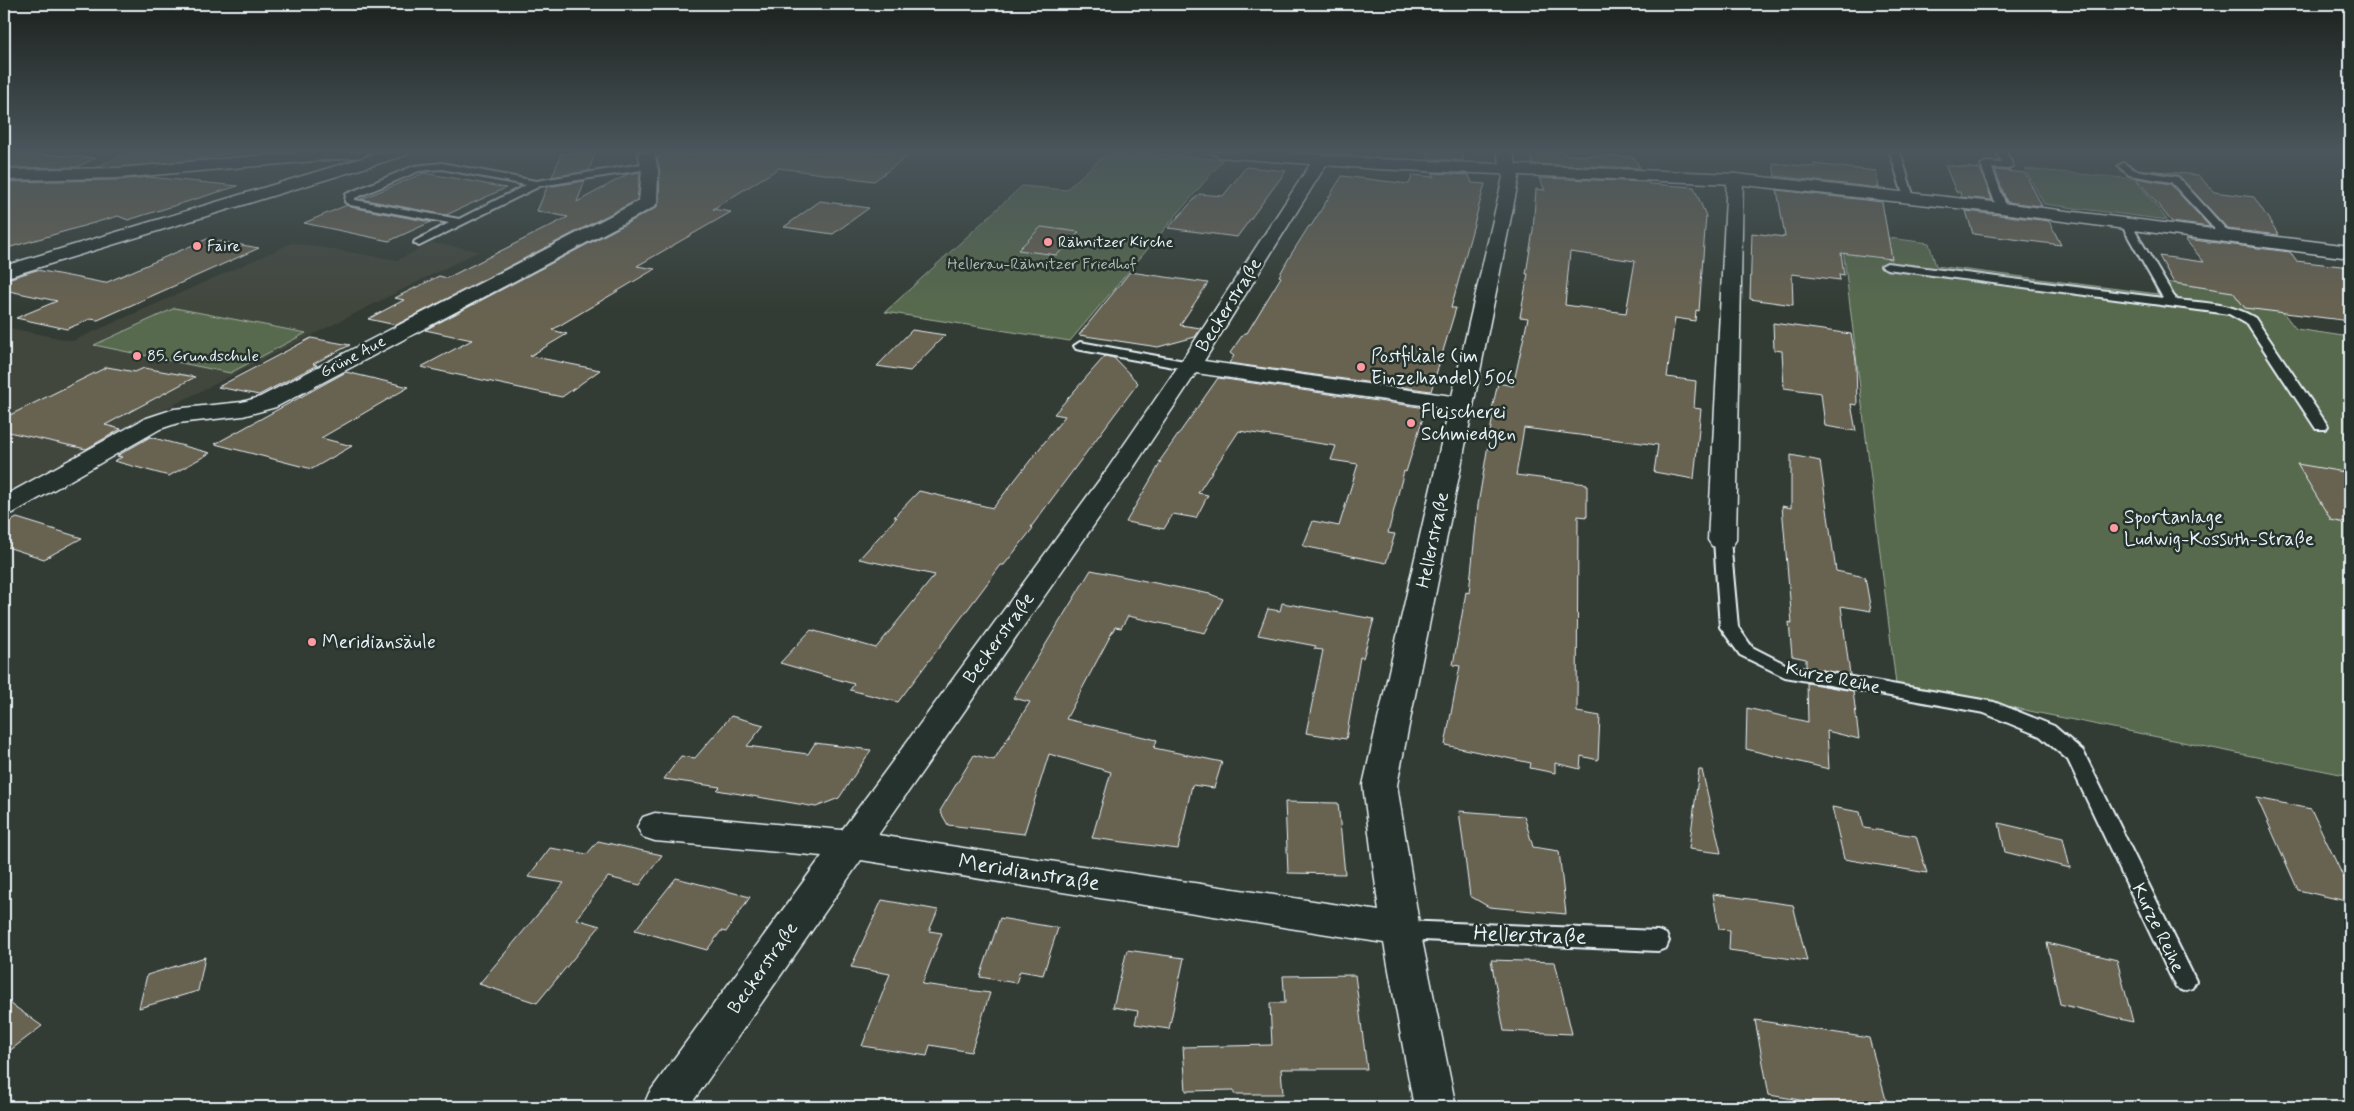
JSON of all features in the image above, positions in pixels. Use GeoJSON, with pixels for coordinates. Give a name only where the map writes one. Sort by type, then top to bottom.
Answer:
{"type":"FeatureCollection","features":[{"type":"Feature","properties":{"kind":"street"},"geometry":{"type":"LineString","coordinates":[[4,272],[231,204]]}},
{"type":"Feature","properties":{"kind":"street","name":"Grüne Aue"},"geometry":{"type":"LineString","coordinates":[[4,507],[152,424],[174,416],[242,410],[268,402],[646,204]]}},
{"type":"Feature","properties":{"kind":"street","name":"Beckerstraße"},"geometry":{"type":"LineString","coordinates":[[664,1107],[1115,476],[1190,366],[1293,204]]}},
{"type":"Feature","properties":{"kind":"street","name":"Hellerstraße"},"geometry":{"type":"LineString","coordinates":[[1435,1107],[1401,930],[1380,785],[1462,404],[1500,204]]}},
{"type":"Feature","properties":{"kind":"street","name":"Kurze Reihe"},"geometry":{"type":"LineString","coordinates":[[1722,540],[1733,204]]}},
{"type":"Feature","properties":{"kind":"street"},"geometry":{"type":"LineString","coordinates":[[1963,204],[2350,252]]}},
{"type":"Feature","properties":{"kind":"street"},"geometry":{"type":"LineString","coordinates":[[1190,366],[1462,404]]}},
{"type":"Feature","properties":{"kind":"street","name":"Meridianstraße"},"geometry":{"type":"LineString","coordinates":[[655,827],[850,845],[1401,930]]}},
{"type":"Feature","properties":{"kind":"lane"},"geometry":{"type":"LineString","coordinates":[[360,204],[459,222]]}},
{"type":"Feature","properties":{"kind":"lane"},"geometry":{"type":"LineString","coordinates":[[419,243],[496,204]]}},
{"type":"Feature","properties":{"kind":"lane"},"geometry":{"type":"LineString","coordinates":[[2000,204],[2002,208]]}},
{"type":"Feature","properties":{"kind":"lane"},"geometry":{"type":"LineString","coordinates":[[2197,204],[2228,237]]}},
{"type":"Feature","properties":{"kind":"lane"},"geometry":{"type":"LineString","coordinates":[[2126,224],[2172,303]]}},
{"type":"Feature","properties":{"kind":"lane"},"geometry":{"type":"LineString","coordinates":[[1887,266],[2228,310],[2243,315],[2251,321],[2321,426]]}},
{"type":"Feature","properties":{"kind":"lane"},"geometry":{"type":"LineString","coordinates":[[1080,346],[1190,366]]}},
{"type":"Feature","properties":{"kind":"lane","name":"Kurze Reihe"},"geometry":{"type":"LineString","coordinates":[[1722,540],[1729,627],[1746,651],[1785,670],[1986,707],[2047,731],[2076,756],[2184,981]]}},
{"type":"Feature","properties":{"kind":"lane","name":"Hellerstraße"},"geometry":{"type":"LineString","coordinates":[[1401,930],[1658,941]]}},
{"type":"Feature","properties":{"kind":"shaded area","name":"85. Grundschule"},"geometry":{"type":"Polygon","coordinates":[[[292,243],[398,260],[432,243],[479,251],[165,409],[4,496],[4,327],[73,341],[292,243]]]}},
{"type":"Feature","properties":{"kind":"green space","name":"Hellerau-Rähnitzer Friedhof"},"geometry":{"type":"Polygon","coordinates":[[[1003,204],[1186,204],[1070,341],[885,312],[1003,204]]]}},
{"type":"Feature","properties":{"kind":"green space"},"geometry":{"type":"Polygon","coordinates":[[[2044,204],[2154,204],[2167,220],[2044,204]]]}},
{"type":"Feature","properties":{"kind":"green space","name":"Sportanlage Ludwig-Kossuth-Straße"},"geometry":{"type":"Polygon","coordinates":[[[1841,232],[1929,243],[1936,266],[2158,294],[2151,280],[2271,297],[2296,329],[2350,337],[2350,776],[1896,684],[1841,232]]]}},
{"type":"Feature","properties":{"kind":"green space"},"geometry":{"type":"Polygon","coordinates":[[[175,308],[306,333],[230,373],[94,345],[175,308]]]}},
{"type":"Feature","properties":{"kind":"building"},"geometry":{"type":"Polygon","coordinates":[[[4,204],[180,204],[128,220],[118,216],[4,249],[4,204]]]}},
{"type":"Feature","properties":{"kind":"building"},"geometry":{"type":"Polygon","coordinates":[[[387,204],[471,204],[446,215],[387,204]]]}},
{"type":"Feature","properties":{"kind":"building"},"geometry":{"type":"Polygon","coordinates":[[[540,204],[630,204],[396,325],[368,319],[404,300],[395,298],[439,276],[447,278],[568,217],[537,211],[540,204]]]}},
{"type":"Feature","properties":{"kind":"building"},"geometry":{"type":"Polygon","coordinates":[[[658,204],[721,204],[713,209],[731,212],[637,266],[655,269],[552,330],[567,334],[530,356],[600,370],[562,397],[421,367],[472,340],[425,330],[656,208],[658,204]]]}},
{"type":"Feature","properties":{"kind":"building"},"geometry":{"type":"Polygon","coordinates":[[[816,204],[840,204],[869,208],[833,234],[784,227],[816,204]]]}},
{"type":"Feature","properties":{"kind":"building"},"geometry":{"type":"Polygon","coordinates":[[[1190,204],[1262,204],[1237,237],[1168,228],[1190,204]]]}},
{"type":"Feature","properties":{"kind":"building"},"geometry":{"type":"Polygon","coordinates":[[[1325,204],[1480,204],[1451,308],[1456,308],[1431,391],[1229,363],[1234,356],[1230,353],[1244,333],[1247,333],[1281,277],[1279,276],[1290,256],[1309,226],[1311,226],[1325,204]]]}},
{"type":"Feature","properties":{"kind":"building"},"geometry":{"type":"Polygon","coordinates":[[[1535,204],[1701,204],[1706,216],[1699,311],[1696,310],[1695,321],[1675,318],[1667,377],[1696,381],[1694,408],[1701,409],[1694,479],[1654,472],[1658,445],[1524,428],[1516,475],[1587,484],[1587,517],[1578,516],[1577,712],[1600,716],[1598,760],[1581,756],[1580,769],[1555,763],[1555,773],[1530,768],[1531,763],[1445,745],[1460,666],[1453,665],[1466,592],[1469,593],[1478,505],[1494,409],[1492,409],[1498,383],[1513,386],[1528,318],[1520,317],[1528,274],[1526,274],[1535,204]],[[1570,252],[1565,305],[1626,313],[1635,261],[1570,252]]]}},
{"type":"Feature","properties":{"kind":"building"},"geometry":{"type":"Polygon","coordinates":[[[1779,204],[1882,204],[1892,259],[1841,253],[1844,275],[1839,274],[1840,280],[1792,274],[1793,305],[1750,299],[1752,233],[1785,237],[1779,204]]]}},
{"type":"Feature","properties":{"kind":"building"},"geometry":{"type":"Polygon","coordinates":[[[2023,204],[2041,204],[2042,206],[2023,204]]]}},
{"type":"Feature","properties":{"kind":"building"},"geometry":{"type":"Polygon","coordinates":[[[2157,204],[2188,204],[2210,227],[2172,222],[2157,204]]]}},
{"type":"Feature","properties":{"kind":"building"},"geometry":{"type":"Polygon","coordinates":[[[2205,204],[2259,204],[2279,235],[2228,229],[2205,204]]]}},
{"type":"Feature","properties":{"kind":"building"},"geometry":{"type":"Polygon","coordinates":[[[347,205],[431,222],[389,241],[304,223],[347,205]]]}},
{"type":"Feature","properties":{"kind":"building"},"geometry":{"type":"Polygon","coordinates":[[[1966,211],[2049,221],[2061,245],[1973,234],[1966,211]]]}},
{"type":"Feature","properties":{"kind":"building","name":"Rähnitzer Kirche"},"geometry":{"type":"Polygon","coordinates":[[[1041,227],[1079,232],[1057,255],[1018,250],[1041,227]]]}},
{"type":"Feature","properties":{"kind":"building"},"geometry":{"type":"Polygon","coordinates":[[[207,239],[259,248],[98,320],[90,319],[67,329],[16,318],[57,301],[4,290],[4,280],[37,270],[105,283],[207,239]]]}},
{"type":"Feature","properties":{"kind":"building"},"geometry":{"type":"Polygon","coordinates":[[[2185,239],[2290,252],[2296,261],[2350,267],[2350,321],[2245,308],[2233,292],[2174,283],[2159,256],[2204,262],[2185,239]]]}},
{"type":"Feature","properties":{"kind":"building"},"geometry":{"type":"Polygon","coordinates":[[[1130,272],[1208,283],[1180,325],[1201,328],[1195,337],[1158,347],[1079,335],[1130,272]]]}},
{"type":"Feature","properties":{"kind":"building"},"geometry":{"type":"Polygon","coordinates":[[[1773,323],[1851,334],[1856,360],[1857,405],[1851,404],[1856,431],[1825,426],[1821,393],[1784,388],[1782,351],[1774,350],[1773,323]]]}},
{"type":"Feature","properties":{"kind":"building"},"geometry":{"type":"Polygon","coordinates":[[[912,330],[945,335],[910,371],[877,366],[912,330]]]}},
{"type":"Feature","properties":{"kind":"building"},"geometry":{"type":"Polygon","coordinates":[[[311,338],[350,345],[313,364],[317,365],[259,395],[218,387],[311,338]]]}},
{"type":"Feature","properties":{"kind":"building"},"geometry":{"type":"Polygon","coordinates":[[[1105,356],[1114,358],[1138,383],[1031,527],[1033,528],[1004,565],[1001,565],[898,702],[850,690],[854,684],[780,663],[811,630],[876,648],[935,575],[859,559],[897,517],[894,517],[919,491],[993,508],[1065,416],[1054,414],[1105,356]]]}},
{"type":"Feature","properties":{"kind":"building"},"geometry":{"type":"Polygon","coordinates":[[[107,367],[135,372],[144,368],[195,377],[105,425],[121,429],[86,449],[4,431],[4,418],[107,367]]]}},
{"type":"Feature","properties":{"kind":"building"},"geometry":{"type":"Polygon","coordinates":[[[346,372],[409,387],[321,438],[352,446],[312,469],[215,444],[346,372]]]}},
{"type":"Feature","properties":{"kind":"building"},"geometry":{"type":"Polygon","coordinates":[[[1218,378],[1426,408],[1406,472],[1404,471],[1388,533],[1395,534],[1386,563],[1303,546],[1313,521],[1339,526],[1358,464],[1331,460],[1336,446],[1239,431],[1198,493],[1208,495],[1196,518],[1173,514],[1164,529],[1126,522],[1161,462],[1159,462],[1218,378]]]}},
{"type":"Feature","properties":{"kind":"building"},"geometry":{"type":"Polygon","coordinates":[[[150,437],[210,453],[169,476],[114,461],[122,457],[117,456],[150,437]]]}},
{"type":"Feature","properties":{"kind":"building"},"geometry":{"type":"Polygon","coordinates":[[[1791,455],[1820,461],[1836,571],[1865,577],[1871,611],[1841,606],[1850,675],[1806,667],[1806,659],[1792,656],[1789,622],[1792,623],[1782,506],[1791,508],[1791,455]]]}},
{"type":"Feature","properties":{"kind":"building"},"geometry":{"type":"Polygon","coordinates":[[[2297,464],[2350,473],[2350,524],[2331,520],[2297,464]]]}},
{"type":"Feature","properties":{"kind":"building"},"geometry":{"type":"Polygon","coordinates":[[[17,518],[82,538],[44,559],[4,546],[4,524],[17,518]]]}},
{"type":"Feature","properties":{"kind":"building"},"geometry":{"type":"Polygon","coordinates":[[[1091,570],[1210,594],[1223,599],[1205,633],[1128,616],[1121,628],[1115,627],[1066,719],[1157,740],[1154,748],[1222,762],[1214,788],[1192,785],[1178,849],[1092,838],[1111,772],[1049,754],[1024,834],[948,825],[940,811],[974,755],[994,760],[1030,702],[1013,698],[1091,570]]]}},
{"type":"Feature","properties":{"kind":"building"},"geometry":{"type":"Polygon","coordinates":[[[1282,603],[1374,619],[1363,658],[1360,657],[1346,739],[1306,733],[1323,650],[1314,649],[1316,646],[1258,635],[1268,609],[1280,611],[1282,603]]]}},
{"type":"Feature","properties":{"kind":"building"},"geometry":{"type":"Polygon","coordinates":[[[1807,683],[1853,691],[1859,739],[1827,731],[1829,769],[1746,749],[1747,708],[1808,722],[1807,683]]]}},
{"type":"Feature","properties":{"kind":"building"},"geometry":{"type":"Polygon","coordinates":[[[731,716],[764,725],[747,746],[808,754],[815,743],[871,750],[839,798],[816,807],[717,790],[720,787],[664,779],[681,756],[695,758],[731,716]]]}},
{"type":"Feature","properties":{"kind":"building"},"geometry":{"type":"Polygon","coordinates":[[[1699,770],[1702,770],[1721,853],[1689,849],[1699,770]]]}},
{"type":"Feature","properties":{"kind":"building"},"geometry":{"type":"Polygon","coordinates":[[[2257,798],[2311,809],[2350,891],[2350,902],[2298,890],[2257,798]]]}},
{"type":"Feature","properties":{"kind":"building"},"geometry":{"type":"Polygon","coordinates":[[[1285,802],[1338,803],[1345,874],[1288,873],[1285,802]]]}},
{"type":"Feature","properties":{"kind":"building"},"geometry":{"type":"Polygon","coordinates":[[[1832,807],[1860,812],[1864,828],[1916,836],[1927,873],[1844,859],[1832,807]]]}},
{"type":"Feature","properties":{"kind":"building"},"geometry":{"type":"Polygon","coordinates":[[[1459,811],[1524,816],[1533,847],[1559,851],[1566,914],[1489,907],[1470,896],[1459,811]]]}},
{"type":"Feature","properties":{"kind":"building"},"geometry":{"type":"Polygon","coordinates":[[[1999,823],[2063,838],[2070,868],[2005,852],[1999,823]]]}},
{"type":"Feature","properties":{"kind":"building"},"geometry":{"type":"Polygon","coordinates":[[[598,841],[662,855],[640,885],[608,877],[576,919],[600,926],[537,1003],[479,984],[564,883],[528,877],[550,848],[587,854],[598,841]]]}},
{"type":"Feature","properties":{"kind":"building"},"geometry":{"type":"Polygon","coordinates":[[[676,878],[750,897],[726,932],[721,931],[707,950],[635,930],[676,878]]]}},
{"type":"Feature","properties":{"kind":"building"},"geometry":{"type":"Polygon","coordinates":[[[1713,894],[1793,905],[1807,961],[1729,950],[1730,930],[1719,929],[1713,894]]]}},
{"type":"Feature","properties":{"kind":"building"},"geometry":{"type":"Polygon","coordinates":[[[882,900],[938,910],[929,931],[942,933],[922,984],[990,993],[971,1052],[930,1045],[927,1056],[862,1046],[890,974],[851,967],[882,900]]]}},
{"type":"Feature","properties":{"kind":"building"},"geometry":{"type":"Polygon","coordinates":[[[1000,918],[1058,928],[1043,975],[1020,971],[1016,983],[980,977],[1000,918]]]}},
{"type":"Feature","properties":{"kind":"building"},"geometry":{"type":"Polygon","coordinates":[[[2047,943],[2117,960],[2133,1022],[2060,1004],[2047,943]]]}},
{"type":"Feature","properties":{"kind":"building"},"geometry":{"type":"Polygon","coordinates":[[[1127,950],[1184,958],[1169,1029],[1135,1024],[1138,1011],[1113,1007],[1127,950]]]}},
{"type":"Feature","properties":{"kind":"building"},"geometry":{"type":"Polygon","coordinates":[[[205,957],[198,991],[139,1008],[147,975],[205,957]]]}},
{"type":"Feature","properties":{"kind":"building"},"geometry":{"type":"Polygon","coordinates":[[[1491,960],[1555,962],[1572,1034],[1504,1031],[1491,960]]]}},
{"type":"Feature","properties":{"kind":"building"},"geometry":{"type":"Polygon","coordinates":[[[1355,975],[1367,1069],[1281,1069],[1283,1094],[1234,1094],[1234,1090],[1186,1091],[1183,1047],[1272,1045],[1270,1003],[1285,1003],[1283,976],[1355,975]]]}},
{"type":"Feature","properties":{"kind":"building"},"geometry":{"type":"Polygon","coordinates":[[[4,999],[42,1026],[4,1055],[4,999]]]}},
{"type":"Feature","properties":{"kind":"building"},"geometry":{"type":"Polygon","coordinates":[[[1755,1020],[1869,1038],[1888,1107],[1843,1107],[1769,1095],[1755,1020]]]}},
{"type":"Feature","properties":{"kind":"place","name":"Rähnitzer Kirche"},"geometry":{"type":"Point","coordinates":[1048,242]}},
{"type":"Feature","properties":{"kind":"place","name":"Faire"},"geometry":{"type":"Point","coordinates":[197,246]}},
{"type":"Feature","properties":{"kind":"place","name":"85. Grundschule"},"geometry":{"type":"Point","coordinates":[137,356]}},
{"type":"Feature","properties":{"kind":"place","name":"Postfiliale (im Einzelhandel) 506"},"geometry":{"type":"Point","coordinates":[1361,367]}},
{"type":"Feature","properties":{"kind":"place","name":"Fleischerei Schmiedgen"},"geometry":{"type":"Point","coordinates":[1411,423]}},
{"type":"Feature","properties":{"kind":"place","name":"Sportanlage Ludwig-Kossuth-Straße"},"geometry":{"type":"Point","coordinates":[2114,528]}},
{"type":"Feature","properties":{"kind":"place","name":"Meridiansäule"},"geometry":{"type":"Point","coordinates":[312,642]}}]}
